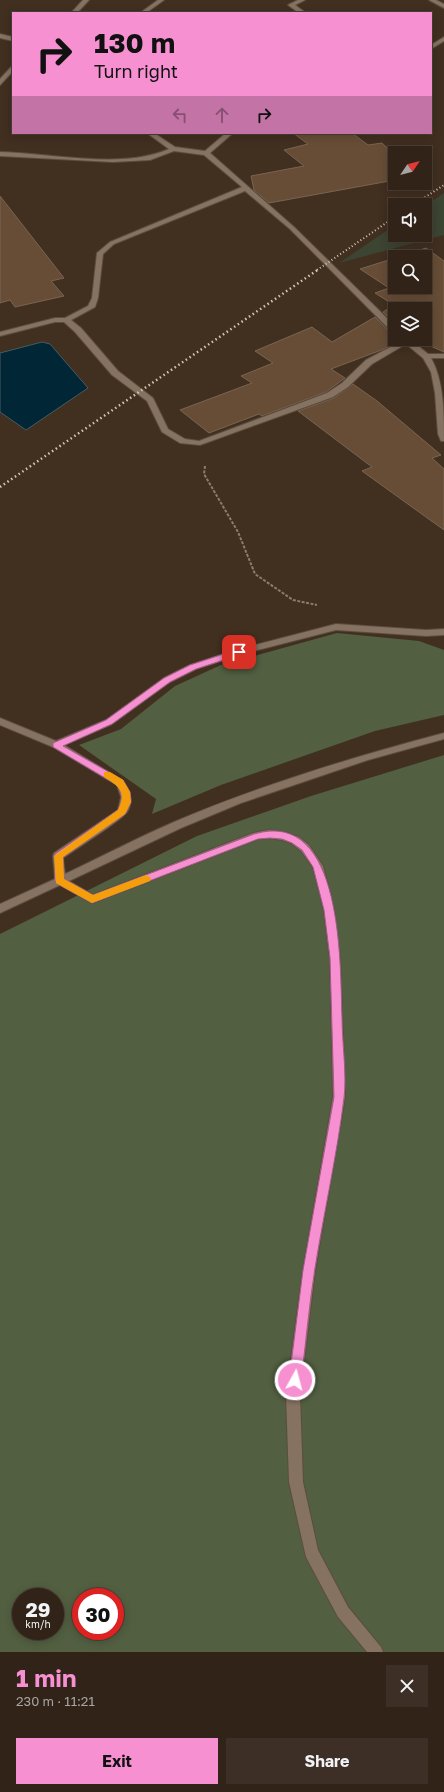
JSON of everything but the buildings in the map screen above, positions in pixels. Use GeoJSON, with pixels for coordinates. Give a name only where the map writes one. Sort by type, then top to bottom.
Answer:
{"type":"FeatureCollection","features":[{"type":"Feature","properties":{"kind":"street"},"geometry":{"type":"LineString","coordinates":[[75,12],[86,0]]}},
{"type":"Feature","properties":{"kind":"street"},"geometry":{"type":"LineString","coordinates":[[144,12],[161,0]]}},
{"type":"Feature","properties":{"kind":"street"},"geometry":{"type":"LineString","coordinates":[[301,12],[290,5],[302,0]]}},
{"type":"Feature","properties":{"kind":"street"},"geometry":{"type":"LineString","coordinates":[[432,0],[444,6]]}},
{"type":"Feature","properties":{"kind":"street"},"geometry":{"type":"LineString","coordinates":[[0,36],[12,39]]}},
{"type":"Feature","properties":{"kind":"street"},"geometry":{"type":"LineString","coordinates":[[432,46],[444,39]]}},
{"type":"Feature","properties":{"kind":"street"},"geometry":{"type":"LineString","coordinates":[[0,83],[12,68]]}},
{"type":"Feature","properties":{"kind":"street"},"geometry":{"type":"LineString","coordinates":[[151,134],[173,149],[206,153],[292,228],[388,323]]}},
{"type":"Feature","properties":{"kind":"street"},"geometry":{"type":"LineString","coordinates":[[206,153],[229,134]]}},
{"type":"Feature","properties":{"kind":"street"},"geometry":{"type":"LineString","coordinates":[[0,154],[25,154],[77,159],[137,159],[152,158],[173,149]]}},
{"type":"Feature","properties":{"kind":"street"},"geometry":{"type":"LineString","coordinates":[[0,334],[55,320],[66,320],[91,307],[96,298],[100,253],[112,243],[246,188]]}},
{"type":"Feature","properties":{"kind":"street"},"geometry":{"type":"LineString","coordinates":[[66,320],[78,330],[115,373],[150,400],[165,430],[183,441],[200,443],[330,395],[345,385],[369,362],[396,346]]}},
{"type":"Feature","properties":{"kind":"street"},"geometry":{"type":"LineString","coordinates":[[414,346],[426,356],[433,365],[439,394],[442,434],[444,439]]}},
{"type":"Feature","properties":{"kind":"street"},"geometry":{"type":"LineString","coordinates":[[426,356],[444,356]]}},
{"type":"Feature","properties":{"kind":"street"},"geometry":{"type":"LineString","coordinates":[[56,745],[109,722],[167,680],[193,667],[239,652],[336,627],[426,633],[444,632]]}},
{"type":"Feature","properties":{"kind":"street"},"geometry":{"type":"LineString","coordinates":[[0,722],[56,745],[120,783],[126,792],[127,802],[122,812],[58,856],[60,880]]}},
{"type":"Feature","properties":{"kind":"street"},"geometry":{"type":"LineString","coordinates":[[0,909],[177,825],[238,801],[365,757],[444,736]]}},
{"type":"Feature","properties":{"kind":"street"},"geometry":{"type":"LineString","coordinates":[[60,880],[92,899],[257,836],[270,834],[295,840],[305,848],[318,866],[329,910],[335,958],[339,1097],[309,1270],[293,1395],[296,1482],[311,1552],[343,1612],[376,1652]]}},
{"type":"Feature","properties":{"kind":"path"},"geometry":{"type":"LineString","coordinates":[[209,440],[204,474],[238,532],[256,574],[293,600],[324,606]]}},
{"type":"Feature","properties":{"kind":"green space"},"geometry":{"type":"Polygon","coordinates":[[[444,193],[444,235],[432,238],[432,201],[444,193]]]}},
{"type":"Feature","properties":{"kind":"green space"},"geometry":{"type":"Polygon","coordinates":[[[388,230],[388,242],[418,242],[339,263],[388,230]]]}},
{"type":"Feature","properties":{"kind":"green space"},"geometry":{"type":"Polygon","coordinates":[[[337,633],[419,641],[444,650],[444,715],[375,731],[221,785],[152,814],[156,799],[79,745],[121,729],[175,686],[221,665],[337,633]]]}},
{"type":"Feature","properties":{"kind":"green space"},"geometry":{"type":"Polygon","coordinates":[[[444,755],[444,1652],[0,1652],[0,934],[197,836],[311,796],[444,755]]]}},
{"type":"Feature","properties":{"kind":"water"},"geometry":{"type":"Polygon","coordinates":[[[42,342],[50,344],[88,388],[26,430],[0,412],[0,353],[42,342]]]}},
{"type":"Feature","properties":{"kind":"railway"},"geometry":{"type":"LineString","coordinates":[[424,198],[444,185]]}},
{"type":"Feature","properties":{"kind":"railway"},"geometry":{"type":"LineString","coordinates":[[317,270],[388,222]]}},
{"type":"Feature","properties":{"kind":"railway"},"geometry":{"type":"LineString","coordinates":[[0,487],[319,269]]}},
{"type":"Feature","properties":{"kind":"slow traffic"},"geometry":{"type":"LineString","coordinates":[[107,775],[120,783],[126,792],[127,802],[122,812],[112,820],[58,856],[60,880],[92,899],[146,878]]}},
{"type":"Feature","properties":{"kind":"route"},"geometry":{"type":"LineString","coordinates":[[239,652],[193,667],[167,680],[109,722],[56,745],[69,751],[120,783],[126,792],[127,802],[122,812],[112,820],[58,856],[60,880],[92,899],[246,840],[257,836],[270,834],[295,840],[305,848],[318,866],[329,910],[335,958],[339,1097],[309,1270],[295,1380]]}}]}
